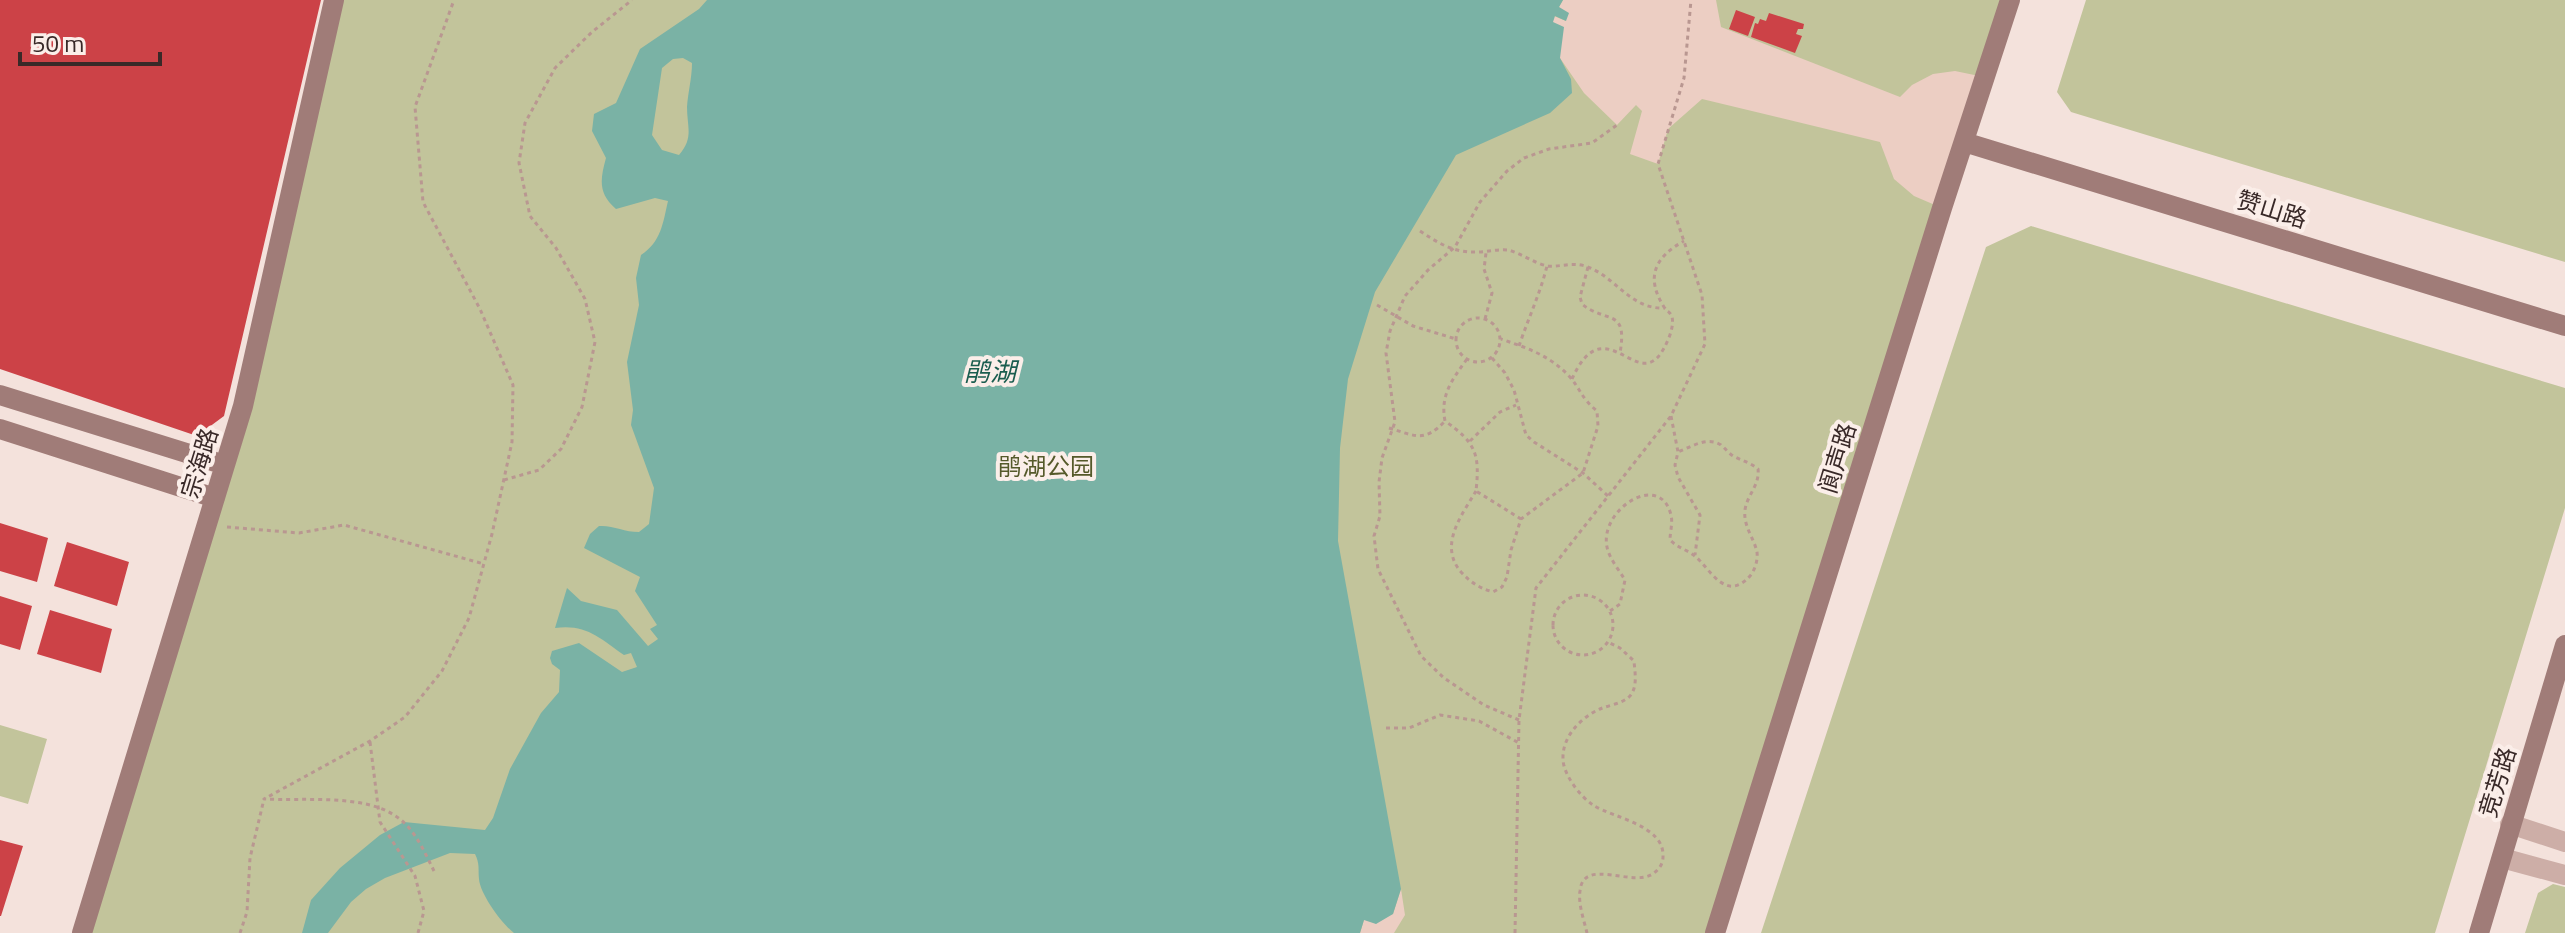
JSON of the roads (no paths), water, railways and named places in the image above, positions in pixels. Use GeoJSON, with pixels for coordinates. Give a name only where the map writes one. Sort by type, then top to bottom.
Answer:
{"type":"FeatureCollection","features":[{"type":"Feature","properties":{"kind":"street","name":"宗海路"},"geometry":{"type":"LineString","coordinates":[[82,933],[247,391],[334,0]]}},
{"type":"Feature","properties":{"kind":"street","name":"阆声路"},"geometry":{"type":"LineString","coordinates":[[1715,933],[2010,0]]}},
{"type":"Feature","properties":{"kind":"street","name":"赞山路"},"geometry":{"type":"LineString","coordinates":[[1964,142],[2565,326]]}},
{"type":"Feature","properties":{"kind":"street"},"geometry":{"type":"LineString","coordinates":[[0,395],[225,465]]}},
{"type":"Feature","properties":{"kind":"street"},"geometry":{"type":"LineString","coordinates":[[0,429],[215,498]]}},
{"type":"Feature","properties":{"kind":"street","name":"竞芳路"},"geometry":{"type":"LineString","coordinates":[[2479,933],[2565,645]]}},
{"type":"Feature","properties":{"kind":"street"},"geometry":{"type":"LineString","coordinates":[[2510,824],[2565,842]]}},
{"type":"Feature","properties":{"kind":"street"},"geometry":{"type":"LineString","coordinates":[[2502,858],[2565,875]]}},
{"type":"Feature","properties":{"kind":"water","name":"鹃湖"},"geometry":{"type":"Polygon","coordinates":[[[707,0],[1563,0],[1559,7],[1569,13],[1566,21],[1555,16],[1553,22],[1564,27],[1560,58],[1571,79],[1572,93],[1550,113],[1456,155],[1375,292],[1348,379],[1340,448],[1338,541],[1401,889],[1393,914],[1376,924],[1364,920],[1360,933],[514,933],[498,916],[483,892],[475,854],[450,853],[385,878],[366,889],[351,902],[328,933],[302,933],[311,900],[340,868],[380,835],[404,822],[485,830],[493,818],[510,769],[541,713],[559,692],[560,670],[552,664],[552,651],[579,643],[622,672],[637,667],[631,653],[624,655],[584,630],[555,628],[567,588],[581,601],[617,610],[648,646],[658,639],[650,629],[657,625],[635,591],[640,577],[584,548],[590,534],[599,526],[639,532],[649,524],[654,488],[631,425],[633,410],[627,362],[639,305],[636,278],[641,255],[657,238],[668,201],[655,198],[616,209],[603,192],[606,158],[592,131],[594,114],[616,103],[640,49],[699,9],[707,0]],[[683,58],[673,59],[662,68],[652,135],[662,150],[679,155],[688,138],[687,107],[692,63],[683,58]]]}},
{"type":"Feature","properties":{"kind":"park label","name":"鹃湖公园"},"geometry":{"type":"Point","coordinates":[1046,466]}}]}
